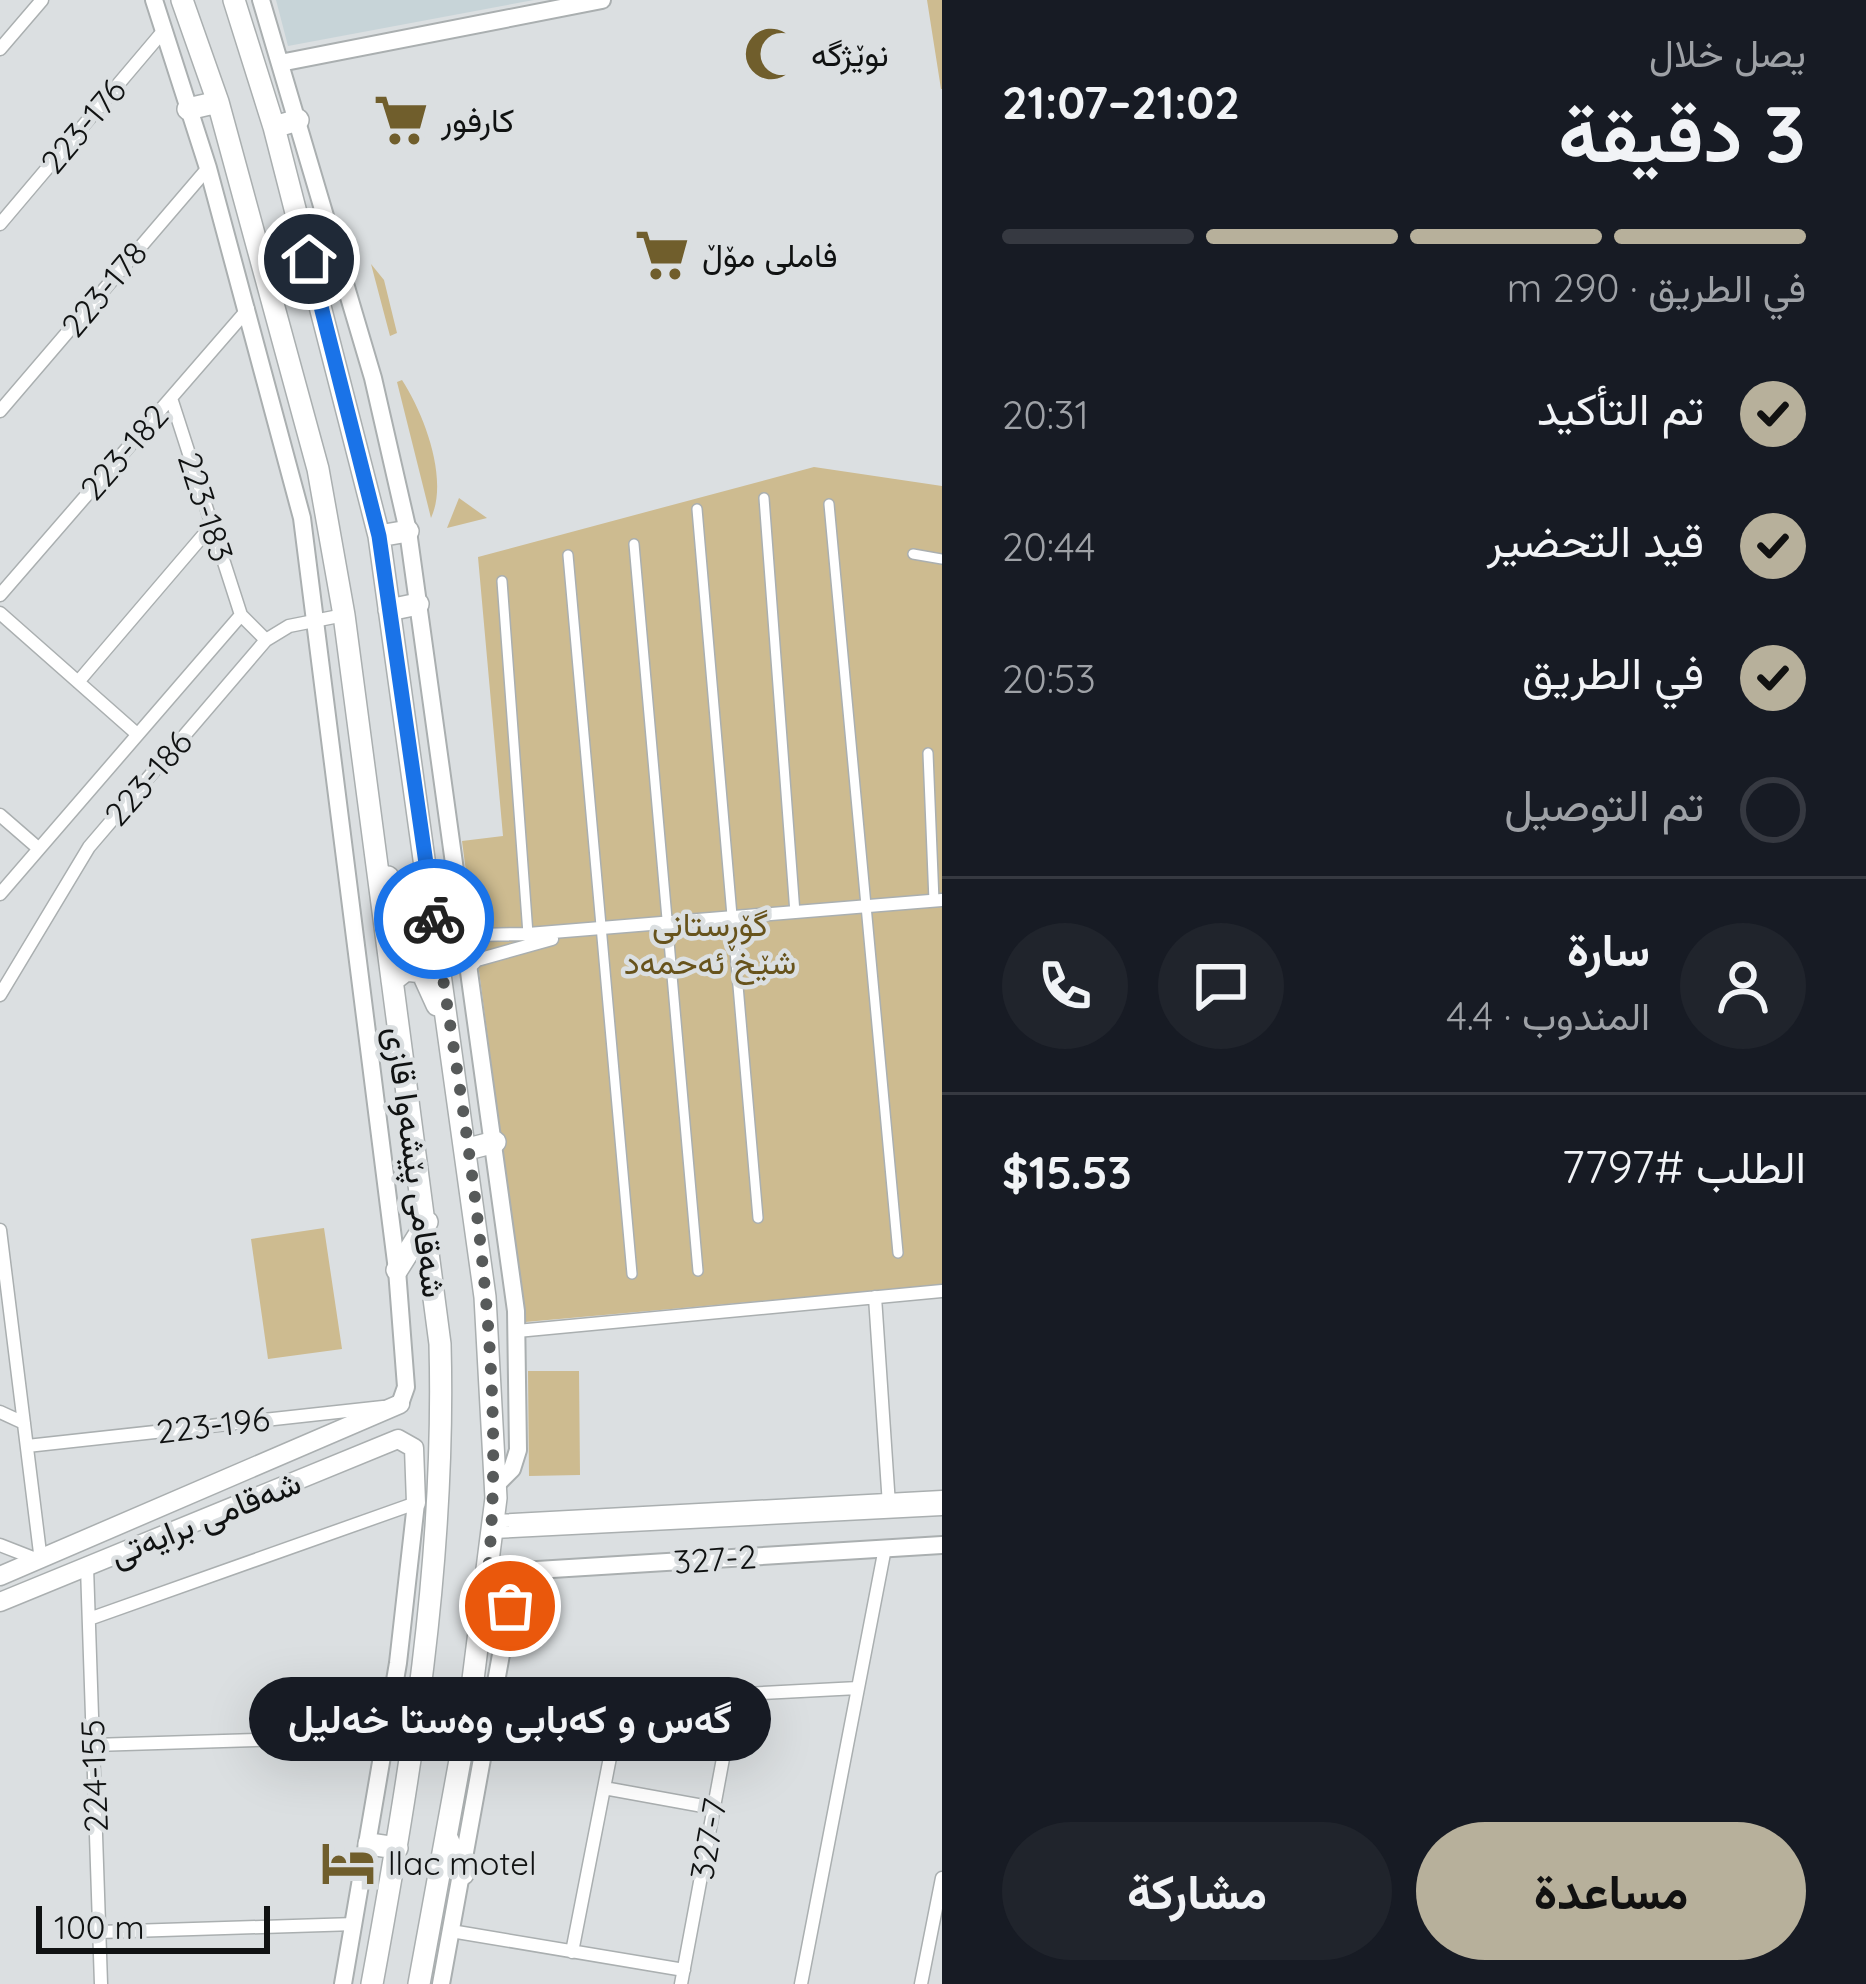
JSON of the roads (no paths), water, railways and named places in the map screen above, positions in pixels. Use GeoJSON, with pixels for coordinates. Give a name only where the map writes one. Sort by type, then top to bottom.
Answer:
{"type":"FeatureCollection","features":[{"type":"Feature","properties":{"kind":"highway","name":"شەقامی پێشەوا قازی"},"geometry":{"type":"LineString","coordinates":[[182,0],[218,102],[303,403],[344,616],[440,1344],[440,1506],[397,1848],[372,1984]]}},
{"type":"Feature","properties":{"kind":"highway","name":"شەقامی پێشەوا قازی"},"geometry":{"type":"LineString","coordinates":[[234,0],[274,127],[379,536],[485,1297],[496,1486],[494,1527],[447,1838],[419,1984]]}},
{"type":"Feature","properties":{"kind":"highway"},"geometry":{"type":"LineString","coordinates":[[188,110],[218,102]]}},
{"type":"Feature","properties":{"kind":"highway"},"geometry":{"type":"LineString","coordinates":[[274,127],[298,120]]}},
{"type":"Feature","properties":{"kind":"highway"},"geometry":{"type":"LineString","coordinates":[[379,536],[408,532]]}},
{"type":"Feature","properties":{"kind":"highway"},"geometry":{"type":"LineString","coordinates":[[389,610],[418,604]]}},
{"type":"Feature","properties":{"kind":"highway"},"geometry":{"type":"LineString","coordinates":[[370,819],[402,916],[418,919],[432,907]]}},
{"type":"Feature","properties":{"kind":"highway"},"geometry":{"type":"LineString","coordinates":[[392,981],[406,970],[422,972],[453,1051]]}},
{"type":"Feature","properties":{"kind":"highway"},"geometry":{"type":"LineString","coordinates":[[468,1149],[495,1142]]}},
{"type":"Feature","properties":{"kind":"highway"},"geometry":{"type":"LineString","coordinates":[[397,1270],[427,1222]]}},
{"type":"Feature","properties":{"kind":"highway"},"geometry":{"type":"LineString","coordinates":[[416,1503],[440,1506]]}},
{"type":"Feature","properties":{"kind":"highway"},"geometry":{"type":"LineString","coordinates":[[447,1838],[463,1874]]}},
{"type":"Feature","properties":{"kind":"highway"},"geometry":{"type":"LineString","coordinates":[[370,1844],[397,1848]]}},
{"type":"Feature","properties":{"kind":"main road","name":"شەقامی برایەتی"},"geometry":{"type":"LineString","coordinates":[[0,1576],[400,1405]]}},
{"type":"Feature","properties":{"kind":"main road","name":"شەقامی برایەتی"},"geometry":{"type":"LineString","coordinates":[[0,1602],[398,1439],[410,1441],[416,1457],[416,1503]]}},
{"type":"Feature","properties":{"kind":"main road"},"geometry":{"type":"LineString","coordinates":[[164,1508],[177,1530]]}},
{"type":"Feature","properties":{"kind":"street"},"geometry":{"type":"LineString","coordinates":[[0,50],[42,0]]}},
{"type":"Feature","properties":{"kind":"street"},"geometry":{"type":"LineString","coordinates":[[154,0],[208,168],[248,309],[271,419],[302,518],[397,1270],[406,1387],[400,1405]]}},
{"type":"Feature","properties":{"kind":"street"},"geometry":{"type":"LineString","coordinates":[[261,0],[373,378],[408,532],[495,1142],[517,1330],[518,1450],[512,1469],[496,1486]]}},
{"type":"Feature","properties":{"kind":"street"},"geometry":{"type":"LineString","coordinates":[[280,63],[602,0]]}},
{"type":"Feature","properties":{"kind":"street","name":"223-176"},"geometry":{"type":"LineString","coordinates":[[0,224],[165,29]]}},
{"type":"Feature","properties":{"kind":"street","name":"223-178"},"geometry":{"type":"LineString","coordinates":[[0,411],[208,168]]}},
{"type":"Feature","properties":{"kind":"street","name":"223-182"},"geometry":{"type":"LineString","coordinates":[[0,595],[248,309]]}},
{"type":"Feature","properties":{"kind":"street","name":"223-183"},"geometry":{"type":"LineString","coordinates":[[171,398],[241,615]]}},
{"type":"Feature","properties":{"kind":"street"},"geometry":{"type":"LineString","coordinates":[[764,498],[795,913]]}},
{"type":"Feature","properties":{"kind":"street"},"geometry":{"type":"LineString","coordinates":[[829,504],[898,1252]]}},
{"type":"Feature","properties":{"kind":"street"},"geometry":{"type":"LineString","coordinates":[[697,509],[758,1218]]}},
{"type":"Feature","properties":{"kind":"street"},"geometry":{"type":"LineString","coordinates":[[78,682],[212,525]]}},
{"type":"Feature","properties":{"kind":"street"},"geometry":{"type":"LineString","coordinates":[[634,544],[663,924],[698,1271]]}},
{"type":"Feature","properties":{"kind":"street"},"geometry":{"type":"LineString","coordinates":[[913,554],[942,559]]}},
{"type":"Feature","properties":{"kind":"street"},"geometry":{"type":"LineString","coordinates":[[568,555],[632,1274]]}},
{"type":"Feature","properties":{"kind":"street"},"geometry":{"type":"LineString","coordinates":[[502,581],[528,934]]}},
{"type":"Feature","properties":{"kind":"street"},"geometry":{"type":"LineString","coordinates":[[0,613],[137,734]]}},
{"type":"Feature","properties":{"kind":"street"},"geometry":{"type":"LineString","coordinates":[[0,894],[241,615],[266,640]]}},
{"type":"Feature","properties":{"kind":"street","name":"223-186"},"geometry":{"type":"LineString","coordinates":[[0,995],[89,847],[266,640],[317,618],[344,616]]}},
{"type":"Feature","properties":{"kind":"street"},"geometry":{"type":"LineString","coordinates":[[461,923],[474,934],[528,934],[938,900],[928,752]]}},
{"type":"Feature","properties":{"kind":"street"},"geometry":{"type":"LineString","coordinates":[[0,815],[38,848]]}},
{"type":"Feature","properties":{"kind":"street"},"geometry":{"type":"LineString","coordinates":[[468,969],[477,960],[521,946],[600,929]]}},
{"type":"Feature","properties":{"kind":"street"},"geometry":{"type":"LineString","coordinates":[[0,1230],[41,1561],[0,1545]]}},
{"type":"Feature","properties":{"kind":"street"},"geometry":{"type":"LineString","coordinates":[[517,1330],[942,1291]]}},
{"type":"Feature","properties":{"kind":"street"},"geometry":{"type":"LineString","coordinates":[[875,1297],[889,1506]]}},
{"type":"Feature","properties":{"kind":"street","name":"223-196"},"geometry":{"type":"LineString","coordinates":[[27,1446],[400,1405]]}},
{"type":"Feature","properties":{"kind":"street"},"geometry":{"type":"LineString","coordinates":[[0,1412],[24,1423]]}},
{"type":"Feature","properties":{"kind":"street"},"geometry":{"type":"LineString","coordinates":[[889,1506],[942,1497]]}},
{"type":"Feature","properties":{"kind":"street"},"geometry":{"type":"LineString","coordinates":[[88,1619],[416,1503],[387,1736],[343,1984]]}},
{"type":"Feature","properties":{"kind":"street"},"geometry":{"type":"LineString","coordinates":[[494,1527],[889,1506],[942,1509]]}},
{"type":"Feature","properties":{"kind":"street","name":"327-2"},"geometry":{"type":"LineString","coordinates":[[488,1573],[942,1545]]}},
{"type":"Feature","properties":{"kind":"street"},"geometry":{"type":"LineString","coordinates":[[801,1984],[884,1548]]}},
{"type":"Feature","properties":{"kind":"street","name":"224-155"},"geometry":{"type":"LineString","coordinates":[[87,1567],[100,1984]]}},
{"type":"Feature","properties":{"kind":"street"},"geometry":{"type":"LineString","coordinates":[[441,1984],[515,1572]]}},
{"type":"Feature","properties":{"kind":"street"},"geometry":{"type":"LineString","coordinates":[[493,1707],[858,1688]]}},
{"type":"Feature","properties":{"kind":"street","name":"327-7"},"geometry":{"type":"LineString","coordinates":[[683,1977],[735,1694]]}},
{"type":"Feature","properties":{"kind":"street"},"geometry":{"type":"LineString","coordinates":[[572,1952],[621,1701]]}},
{"type":"Feature","properties":{"kind":"street"},"geometry":{"type":"LineString","coordinates":[[93,1745],[387,1736]]}},
{"type":"Feature","properties":{"kind":"street"},"geometry":{"type":"LineString","coordinates":[[604,1787],[714,1808]]}},
{"type":"Feature","properties":{"kind":"street"},"geometry":{"type":"LineString","coordinates":[[921,1984],[942,1879]]}},
{"type":"Feature","properties":{"kind":"street"},"geometry":{"type":"LineString","coordinates":[[99,1932],[355,1924]]}},
{"type":"Feature","properties":{"kind":"street"},"geometry":{"type":"LineString","coordinates":[[452,1931],[683,1977]]}},
{"type":"Feature","properties":{"kind":"place","name":"نوێژگە"},"geometry":{"type":"Point","coordinates":[771,54]}},
{"type":"Feature","properties":{"kind":"place","name":"کارفور"},"geometry":{"type":"Point","coordinates":[401,120]}},
{"type":"Feature","properties":{"kind":"place","name":"فاملی مۆڵ"},"geometry":{"type":"Point","coordinates":[662,255]}},
{"type":"Feature","properties":{"kind":"place","name":"گەس و کەبابی وەستا خەلیل"},"geometry":{"type":"Point","coordinates":[510,1606]}},
{"type":"Feature","properties":{"kind":"place","name":"llac motel"},"geometry":{"type":"Point","coordinates":[348,1863]}},
{"type":"Feature","properties":{"kind":"park label","name":"گۆڕستانی شێخ ئەحمەد"},"geometry":{"type":"Point","coordinates":[710,943]}}]}
